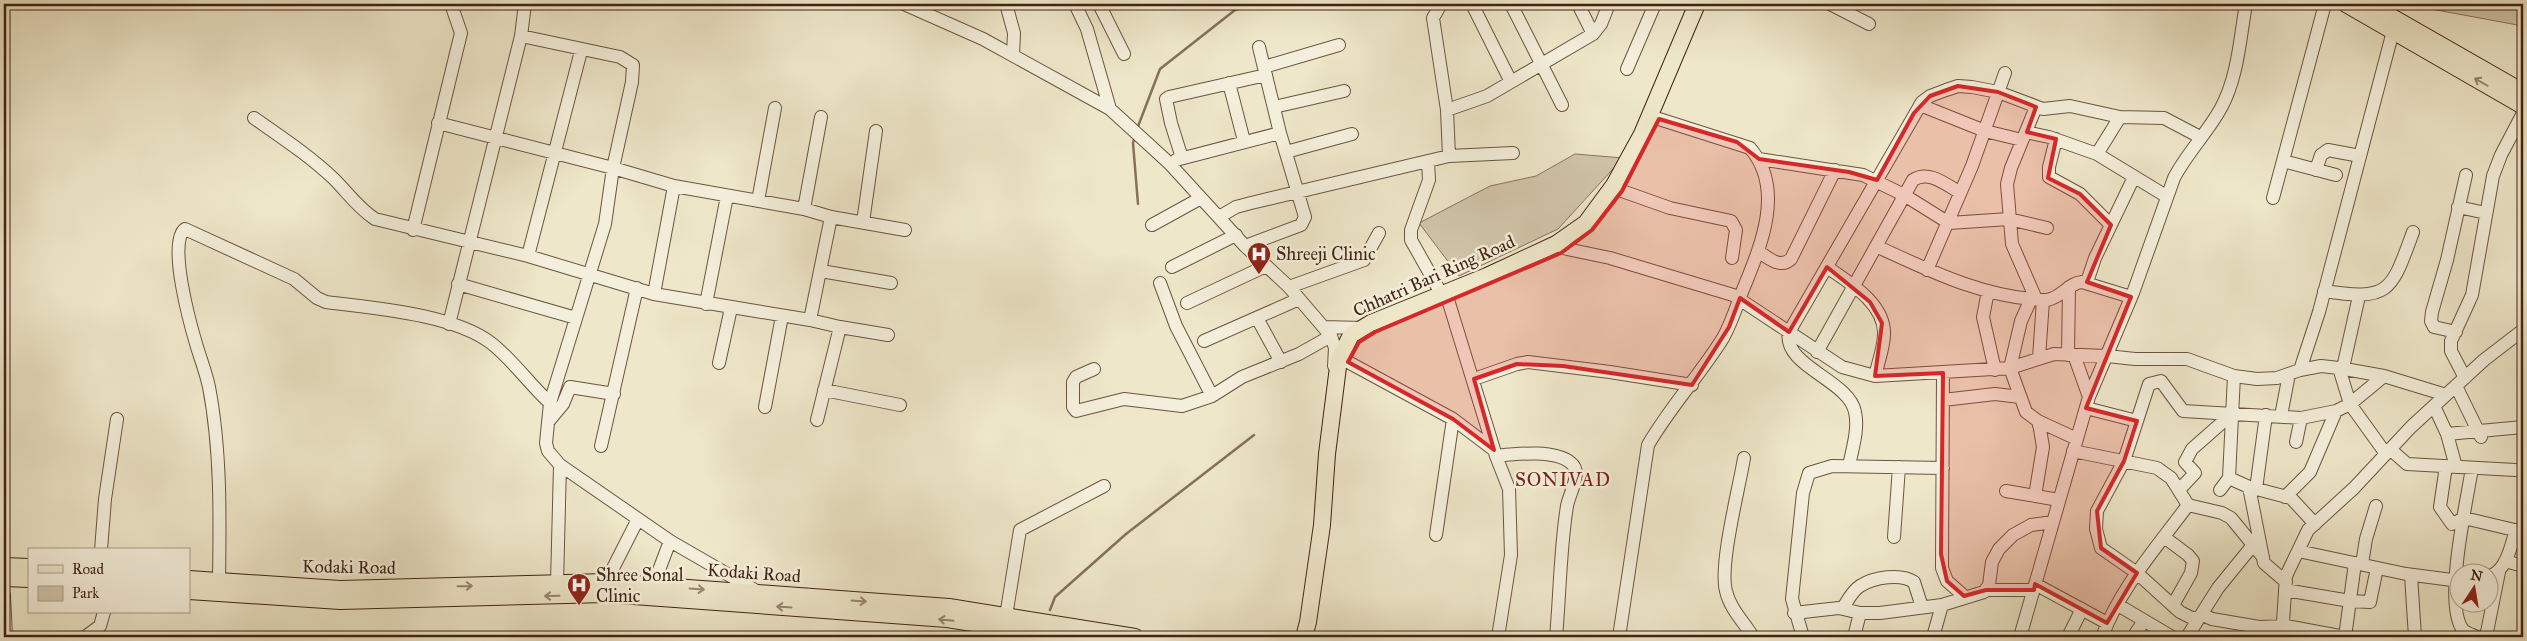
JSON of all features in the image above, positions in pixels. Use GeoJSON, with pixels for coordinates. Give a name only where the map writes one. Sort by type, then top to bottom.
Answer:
{"type":"FeatureCollection","features":[{"type":"Feature","properties":{"kind":"main road","name":"Chhatri Bari Ring Road"},"geometry":{"type":"LineString","coordinates":[[1562,247],[1586,223],[1614,185],[1642,134],[1697,4]]}},
{"type":"Feature","properties":{"kind":"main road","name":"Chhatri Bari Ring Road"},"geometry":{"type":"LineString","coordinates":[[1315,637],[1332,526],[1337,455],[1348,362],[1359,342],[1375,332],[1445,299],[1562,247],[1592,230],[1622,190],[1659,119],[1707,4]]}},
{"type":"Feature","properties":{"kind":"main road"},"geometry":{"type":"LineString","coordinates":[[2346,4],[2523,106]]}},
{"type":"Feature","properties":{"kind":"main road"},"geometry":{"type":"LineString","coordinates":[[2369,4],[2523,92]]}},
{"type":"Feature","properties":{"kind":"main road","name":"Chhatri Bari Ring Road"},"geometry":{"type":"LineString","coordinates":[[1304,637],[1308,622],[1322,525],[1334,393],[1339,359],[1351,336],[1371,323],[1445,299]]}},
{"type":"Feature","properties":{"kind":"main road"},"geometry":{"type":"LineString","coordinates":[[4,566],[28,568]]}},
{"type":"Feature","properties":{"kind":"main road"},"geometry":{"type":"LineString","coordinates":[[4,578],[28,579]]}},
{"type":"Feature","properties":{"kind":"main road","name":"Kodaki Road"},"geometry":{"type":"LineString","coordinates":[[190,579],[340,589],[606,582],[949,608],[1135,637]]}},
{"type":"Feature","properties":{"kind":"main road","name":"Kodaki Road"},"geometry":{"type":"LineString","coordinates":[[190,590],[340,601],[606,594],[947,619],[1063,637]]}},
{"type":"Feature","properties":{"kind":"street"},"geometry":{"type":"LineString","coordinates":[[413,230],[461,33],[451,4]]}},
{"type":"Feature","properties":{"kind":"street"},"geometry":{"type":"LineString","coordinates":[[449,324],[521,36],[525,4]]}},
{"type":"Feature","properties":{"kind":"street"},"geometry":{"type":"LineString","coordinates":[[904,4],[1013,54],[1110,109],[1169,163],[1246,246],[1289,286],[1327,332],[1335,348],[1334,393]]}},
{"type":"Feature","properties":{"kind":"street"},"geometry":{"type":"LineString","coordinates":[[1006,4],[1014,33],[1013,54]]}},
{"type":"Feature","properties":{"kind":"street"},"geometry":{"type":"LineString","coordinates":[[1075,4],[1087,29],[1110,109]]}},
{"type":"Feature","properties":{"kind":"street"},"geometry":{"type":"LineString","coordinates":[[1441,4],[1435,10],[1433,18],[1447,110],[1449,156]]}},
{"type":"Feature","properties":{"kind":"street"},"geometry":{"type":"LineString","coordinates":[[1472,4],[1511,82]]}},
{"type":"Feature","properties":{"kind":"street"},"geometry":{"type":"LineString","coordinates":[[1511,4],[1562,105]]}},
{"type":"Feature","properties":{"kind":"street"},"geometry":{"type":"LineString","coordinates":[[1578,4],[1594,34]]}},
{"type":"Feature","properties":{"kind":"street"},"geometry":{"type":"LineString","coordinates":[[1447,110],[1487,96],[1594,34],[1601,24],[1609,4]]}},
{"type":"Feature","properties":{"kind":"street"},"geometry":{"type":"LineString","coordinates":[[1627,69],[1655,4]]}},
{"type":"Feature","properties":{"kind":"street"},"geometry":{"type":"LineString","coordinates":[[1830,4],[1869,24]]}},
{"type":"Feature","properties":{"kind":"street"},"geometry":{"type":"LineString","coordinates":[[2020,637],[2087,402],[2132,297],[2166,196],[2183,160],[2221,108],[2232,80],[2246,4]]}},
{"type":"Feature","properties":{"kind":"street"},"geometry":{"type":"LineString","coordinates":[[2273,198],[2325,4]]}},
{"type":"Feature","properties":{"kind":"street"},"geometry":{"type":"LineString","coordinates":[[1087,29],[1101,5]]}},
{"type":"Feature","properties":{"kind":"street"},"geometry":{"type":"LineString","coordinates":[[1101,5],[1124,54]]}},
{"type":"Feature","properties":{"kind":"street"},"geometry":{"type":"LineString","coordinates":[[2281,416],[2324,291],[2393,31]]}},
{"type":"Feature","properties":{"kind":"street"},"geometry":{"type":"LineString","coordinates":[[521,36],[574,47],[581,51],[620,57],[633,65],[632,82],[613,168],[604,224],[591,275],[550,403],[546,443],[548,451],[560,466],[670,541],[761,594]]}},
{"type":"Feature","properties":{"kind":"street"},"geometry":{"type":"LineString","coordinates":[[1182,158],[1170,122],[1166,99],[1168,97],[1229,83],[1340,45]]}},
{"type":"Feature","properties":{"kind":"street"},"geometry":{"type":"LineString","coordinates":[[1246,246],[1301,225],[1304,222],[1259,47]]}},
{"type":"Feature","properties":{"kind":"street"},"geometry":{"type":"LineString","coordinates":[[528,256],[581,51]]}},
{"type":"Feature","properties":{"kind":"street"},"geometry":{"type":"LineString","coordinates":[[1927,270],[1949,223],[1959,192],[1985,131],[2005,73]]}},
{"type":"Feature","properties":{"kind":"street"},"geometry":{"type":"LineString","coordinates":[[1229,83],[1244,141]]}},
{"type":"Feature","properties":{"kind":"street"},"geometry":{"type":"LineString","coordinates":[[1849,466],[1856,420],[1852,404],[1793,352],[1788,343],[1789,332],[1920,105],[1930,96],[1958,86],[1998,92],[2036,108],[2076,107],[2120,117],[2164,118],[2200,137]]}},
{"type":"Feature","properties":{"kind":"street"},"geometry":{"type":"LineString","coordinates":[[1274,107],[1344,91]]}},
{"type":"Feature","properties":{"kind":"street"},"geometry":{"type":"LineString","coordinates":[[1920,105],[1985,131],[2056,140],[2097,154],[2166,196]]}},
{"type":"Feature","properties":{"kind":"street"},"geometry":{"type":"LineString","coordinates":[[758,201],[775,108]]}},
{"type":"Feature","properties":{"kind":"street"},"geometry":{"type":"LineString","coordinates":[[2036,108],[2011,168],[2008,184],[2009,219],[2016,257],[2037,299],[2039,358]]}},
{"type":"Feature","properties":{"kind":"street"},"geometry":{"type":"LineString","coordinates":[[2480,434],[2460,382],[2451,351],[2451,341],[2472,295],[2493,176],[2523,113]]}},
{"type":"Feature","properties":{"kind":"street"},"geometry":{"type":"LineString","coordinates":[[804,209],[821,117]]}},
{"type":"Feature","properties":{"kind":"street"},"geometry":{"type":"LineString","coordinates":[[2097,154],[2120,117]]}},
{"type":"Feature","properties":{"kind":"street"},"geometry":{"type":"LineString","coordinates":[[254,118],[334,180],[360,210],[375,219],[469,244],[528,256],[654,294],[810,320],[840,328],[888,334]]}},
{"type":"Feature","properties":{"kind":"street"},"geometry":{"type":"LineString","coordinates":[[1619,637],[1648,444],[1661,423],[1692,385],[1729,327],[1758,251],[1765,228],[1768,199],[1759,159],[1750,148],[1737,142],[1659,119]]}},
{"type":"Feature","properties":{"kind":"street"},"geometry":{"type":"LineString","coordinates":[[438,123],[613,168],[674,186],[804,209],[831,217],[905,230]]}},
{"type":"Feature","properties":{"kind":"street"},"geometry":{"type":"LineString","coordinates":[[863,222],[876,132]]}},
{"type":"Feature","properties":{"kind":"street"},"geometry":{"type":"LineString","coordinates":[[1169,163],[1244,141],[1280,133]]}},
{"type":"Feature","properties":{"kind":"street"},"geometry":{"type":"LineString","coordinates":[[1286,152],[1352,134]]}},
{"type":"Feature","properties":{"kind":"street"},"geometry":{"type":"LineString","coordinates":[[2056,140],[2048,168],[2049,177],[2080,194],[2111,225]]}},
{"type":"Feature","properties":{"kind":"street"},"geometry":{"type":"LineString","coordinates":[[2316,170],[2321,156],[2328,150],[2360,156]]}},
{"type":"Feature","properties":{"kind":"street"},"geometry":{"type":"LineString","coordinates":[[1219,217],[1244,205],[1449,156],[1513,153]]}},
{"type":"Feature","properties":{"kind":"street"},"geometry":{"type":"LineString","coordinates":[[1759,159],[1863,175],[1877,180],[1904,195],[1949,223],[2009,219],[2047,228]]}},
{"type":"Feature","properties":{"kind":"street"},"geometry":{"type":"LineString","coordinates":[[2283,161],[2336,175]]}},
{"type":"Feature","properties":{"kind":"street"},"geometry":{"type":"LineString","coordinates":[[1428,162],[1429,180],[1412,230],[1411,240],[1445,299],[1474,379],[1495,453],[1509,489],[1512,523],[1511,555],[1498,637]]}},
{"type":"Feature","properties":{"kind":"street"},"geometry":{"type":"LineString","coordinates":[[1758,251],[1778,263],[1791,260],[1835,170]]}},
{"type":"Feature","properties":{"kind":"street"},"geometry":{"type":"LineString","coordinates":[[2456,332],[2434,327],[2431,316],[2447,260],[2466,175]]}},
{"type":"Feature","properties":{"kind":"street"},"geometry":{"type":"LineString","coordinates":[[1817,352],[1913,180],[1925,176],[1959,192]]}},
{"type":"Feature","properties":{"kind":"street"},"geometry":{"type":"LineString","coordinates":[[2087,282],[2134,177]]}},
{"type":"Feature","properties":{"kind":"street"},"geometry":{"type":"LineString","coordinates":[[654,294],[674,186]]}},
{"type":"Feature","properties":{"kind":"street"},"geometry":{"type":"LineString","coordinates":[[1622,190],[1670,208],[1731,220],[1736,230],[1732,258]]}},
{"type":"Feature","properties":{"kind":"street"},"geometry":{"type":"LineString","coordinates":[[706,304],[727,196]]}},
{"type":"Feature","properties":{"kind":"street"},"geometry":{"type":"LineString","coordinates":[[1152,225],[1201,198]]}},
{"type":"Feature","properties":{"kind":"street"},"geometry":{"type":"LineString","coordinates":[[2458,207],[2486,213]]}},
{"type":"Feature","properties":{"kind":"street"},"geometry":{"type":"LineString","coordinates":[[810,320],[831,217]]}},
{"type":"Feature","properties":{"kind":"street"},"geometry":{"type":"LineString","coordinates":[[219,581],[219,485],[209,386],[184,304],[179,260],[182,230],[191,230],[294,280],[317,298],[326,302],[389,310],[449,324],[473,332],[493,344],[550,403]]}},
{"type":"Feature","properties":{"kind":"street"},"geometry":{"type":"LineString","coordinates":[[2324,291],[2359,296],[2374,294],[2386,288],[2392,280],[2413,232]]}},
{"type":"Feature","properties":{"kind":"street"},"geometry":{"type":"LineString","coordinates":[[1289,286],[1364,260],[1379,233]]}},
{"type":"Feature","properties":{"kind":"street"},"geometry":{"type":"LineString","coordinates":[[1172,267],[1236,235]]}},
{"type":"Feature","properties":{"kind":"street"},"geometry":{"type":"LineString","coordinates":[[1876,246],[1927,270],[1988,291],[2037,299],[2057,298],[2077,282],[2087,282],[2132,297]]}},
{"type":"Feature","properties":{"kind":"street"},"geometry":{"type":"LineString","coordinates":[[1562,247],[1610,258],[1740,298],[1817,352],[1842,367],[1875,376],[1995,370],[2010,368],[2054,354],[2135,359],[2187,359],[2234,376],[2276,378],[2321,366],[2341,368],[2384,376],[2446,395]]}},
{"type":"Feature","properties":{"kind":"street"},"geometry":{"type":"LineString","coordinates":[[1187,303],[1266,266]]}},
{"type":"Feature","properties":{"kind":"street"},"geometry":{"type":"LineString","coordinates":[[1826,267],[1854,287],[1870,302],[1882,323],[1884,334],[1875,376]]}},
{"type":"Feature","properties":{"kind":"street"},"geometry":{"type":"LineString","coordinates":[[820,271],[891,283]]}},
{"type":"Feature","properties":{"kind":"street"},"geometry":{"type":"LineString","coordinates":[[1160,283],[1176,326],[1212,396]]}},
{"type":"Feature","properties":{"kind":"street"},"geometry":{"type":"LineString","coordinates":[[458,284],[576,318]]}},
{"type":"Feature","properties":{"kind":"street"},"geometry":{"type":"LineString","coordinates":[[2069,287],[2071,355],[2087,402]]}},
{"type":"Feature","properties":{"kind":"street"},"geometry":{"type":"LineString","coordinates":[[601,446],[637,288]]}},
{"type":"Feature","properties":{"kind":"street"},"geometry":{"type":"LineString","coordinates":[[1988,291],[1983,317],[1995,370]]}},
{"type":"Feature","properties":{"kind":"street"},"geometry":{"type":"LineString","coordinates":[[2359,296],[2341,368],[2350,404],[2388,452],[2407,464],[2515,470]]}},
{"type":"Feature","properties":{"kind":"street"},"geometry":{"type":"LineString","coordinates":[[1204,342],[1299,298]]}},
{"type":"Feature","properties":{"kind":"street"},"geometry":{"type":"LineString","coordinates":[[2037,299],[2021,321],[2010,368],[2026,412],[2075,445],[2124,461],[2157,468],[2171,478],[2188,505],[2222,513],[2231,518],[2263,557]]}},
{"type":"Feature","properties":{"kind":"street"},"geometry":{"type":"LineString","coordinates":[[719,363],[731,308]]}},
{"type":"Feature","properties":{"kind":"street"},"geometry":{"type":"LineString","coordinates":[[765,407],[782,316]]}},
{"type":"Feature","properties":{"kind":"street"},"geometry":{"type":"LineString","coordinates":[[1257,318],[1281,362]]}},
{"type":"Feature","properties":{"kind":"street"},"geometry":{"type":"LineString","coordinates":[[817,420],[840,328]]}},
{"type":"Feature","properties":{"kind":"street"},"geometry":{"type":"LineString","coordinates":[[1094,369],[1076,377],[1072,382],[1073,407],[1076,411],[1124,400],[1182,406],[1212,396],[1242,377],[1281,362],[1327,332],[1363,328]]}},
{"type":"Feature","properties":{"kind":"street"},"geometry":{"type":"LineString","coordinates":[[2290,632],[2283,622],[2286,576],[2308,530],[2354,488],[2434,406],[2523,330]]}},
{"type":"Feature","properties":{"kind":"street"},"geometry":{"type":"LineString","coordinates":[[1348,362],[1453,419],[1495,453],[1527,453],[1557,456],[1571,462],[1576,468],[1567,507],[1556,637]]}},
{"type":"Feature","properties":{"kind":"street"},"geometry":{"type":"LineString","coordinates":[[1474,379],[1528,362],[1692,385]]}},
{"type":"Feature","properties":{"kind":"street"},"geometry":{"type":"LineString","coordinates":[[1943,373],[1942,568],[1947,581],[1964,596]]}},
{"type":"Feature","properties":{"kind":"street"},"geometry":{"type":"LineString","coordinates":[[2220,490],[2228,478],[2234,412],[2234,376]]}},
{"type":"Feature","properties":{"kind":"street"},"geometry":{"type":"LineString","coordinates":[[2376,506],[2350,601],[2345,637],[2290,632],[2212,619],[2203,615],[2194,618],[2180,612],[2137,573],[2101,548],[2096,530],[2097,511],[2124,461],[2149,384],[2161,381],[2183,411],[2234,412],[2301,418],[2336,411],[2350,404],[2384,376]]}},
{"type":"Feature","properties":{"kind":"street"},"geometry":{"type":"LineString","coordinates":[[548,422],[563,404],[570,387],[614,394]]}},
{"type":"Feature","properties":{"kind":"street"},"geometry":{"type":"LineString","coordinates":[[824,390],[900,405]]}},
{"type":"Feature","properties":{"kind":"street"},"geometry":{"type":"LineString","coordinates":[[1943,400],[1995,394],[2020,397]]}},
{"type":"Feature","properties":{"kind":"street"},"geometry":{"type":"LineString","coordinates":[[2087,402],[2137,421]]}},
{"type":"Feature","properties":{"kind":"street"},"geometry":{"type":"LineString","coordinates":[[2434,406],[2446,434],[2451,466],[2440,507],[2452,524],[2464,518],[2520,531],[2500,567]]}},
{"type":"Feature","properties":{"kind":"street"},"geometry":{"type":"LineString","coordinates":[[2285,497],[2310,472],[2336,411]]}},
{"type":"Feature","properties":{"kind":"street"},"geometry":{"type":"LineString","coordinates":[[2179,490],[2195,473],[2185,462],[2192,449],[2234,412]]}},
{"type":"Feature","properties":{"kind":"street"},"geometry":{"type":"LineString","coordinates":[[2266,415],[2252,488],[2264,563],[2286,586],[2350,601],[2370,602],[2377,568]]}},
{"type":"Feature","properties":{"kind":"street"},"geometry":{"type":"LineString","coordinates":[[2296,442],[2301,418]]}},
{"type":"Feature","properties":{"kind":"street"},"geometry":{"type":"LineString","coordinates":[[101,548],[105,499],[117,419]]}},
{"type":"Feature","properties":{"kind":"street"},"geometry":{"type":"LineString","coordinates":[[1436,535],[1453,419]]}},
{"type":"Feature","properties":{"kind":"street"},"geometry":{"type":"LineString","coordinates":[[2035,496],[2043,447],[2038,421]]}},
{"type":"Feature","properties":{"kind":"street"},"geometry":{"type":"LineString","coordinates":[[2446,434],[2480,434],[2523,427]]}},
{"type":"Feature","properties":{"kind":"street"},"geometry":{"type":"LineString","coordinates":[[1744,458],[1725,569],[1725,590],[1731,606],[1753,637]]}},
{"type":"Feature","properties":{"kind":"street"},"geometry":{"type":"LineString","coordinates":[[557,584],[560,466]]}},
{"type":"Feature","properties":{"kind":"street"},"geometry":{"type":"LineString","coordinates":[[1804,637],[1794,613],[1792,586],[1806,479],[1810,473],[1819,468],[1849,466],[1942,468]]}},
{"type":"Feature","properties":{"kind":"street"},"geometry":{"type":"LineString","coordinates":[[1894,538],[1899,467]]}},
{"type":"Feature","properties":{"kind":"street"},"geometry":{"type":"LineString","coordinates":[[2456,564],[2472,468]]}},
{"type":"Feature","properties":{"kind":"street"},"geometry":{"type":"LineString","coordinates":[[2228,478],[2252,488],[2291,498],[2315,524]]}},
{"type":"Feature","properties":{"kind":"street"},"geometry":{"type":"LineString","coordinates":[[1006,616],[1020,530],[1104,486]]}},
{"type":"Feature","properties":{"kind":"street"},"geometry":{"type":"LineString","coordinates":[[2006,491],[2059,500]]}},
{"type":"Feature","properties":{"kind":"street"},"geometry":{"type":"LineString","coordinates":[[2102,637],[2107,623],[2137,573],[2188,505]]}},
{"type":"Feature","properties":{"kind":"street"},"geometry":{"type":"LineString","coordinates":[[606,582],[638,519]]}},
{"type":"Feature","properties":{"kind":"street"},"geometry":{"type":"LineString","coordinates":[[1986,590],[1989,585],[1992,562],[1999,549],[2013,534],[2031,526],[2053,522]]}},
{"type":"Feature","properties":{"kind":"street"},"geometry":{"type":"LineString","coordinates":[[2164,537],[2188,554],[2193,561],[2191,573],[2173,605]]}},
{"type":"Feature","properties":{"kind":"street"},"geometry":{"type":"LineString","coordinates":[[653,586],[670,541]]}},
{"type":"Feature","properties":{"kind":"street"},"geometry":{"type":"LineString","coordinates":[[2186,637],[2203,615],[2218,588],[2253,544]]}},
{"type":"Feature","properties":{"kind":"street"},"geometry":{"type":"LineString","coordinates":[[2298,551],[2377,568],[2450,580]]}},
{"type":"Feature","properties":{"kind":"street"},"geometry":{"type":"LineString","coordinates":[[2505,561],[2523,566]]}},
{"type":"Feature","properties":{"kind":"street"},"geometry":{"type":"LineString","coordinates":[[2411,574],[2415,637]]}},
{"type":"Feature","properties":{"kind":"street"},"geometry":{"type":"LineString","coordinates":[[1843,608],[1859,586],[1880,578],[1899,578],[1914,582],[1922,607]]}},
{"type":"Feature","properties":{"kind":"street"},"geometry":{"type":"LineString","coordinates":[[1794,613],[1828,608],[1843,608],[1860,613],[1942,605],[1986,590],[2034,587],[2107,623]]}},
{"type":"Feature","properties":{"kind":"street"},"geometry":{"type":"LineString","coordinates":[[4,595],[6,637]]}},
{"type":"Feature","properties":{"kind":"street"},"geometry":{"type":"LineString","coordinates":[[1933,637],[1942,605]]}},
{"type":"Feature","properties":{"kind":"street"},"geometry":{"type":"LineString","coordinates":[[2118,605],[2172,637]]}},
{"type":"Feature","properties":{"kind":"street"},"geometry":{"type":"LineString","coordinates":[[2068,637],[2082,609]]}},
{"type":"Feature","properties":{"kind":"street"},"geometry":{"type":"LineString","coordinates":[[1854,637],[1860,613]]}},
{"type":"Feature","properties":{"kind":"street"},"geometry":{"type":"LineString","coordinates":[[85,637],[100,626],[103,614]]}},
{"type":"Feature","properties":{"kind":"street"},"geometry":{"type":"LineString","coordinates":[[2458,614],[2464,630],[2477,637]]}},
{"type":"Feature","properties":{"kind":"street"},"geometry":{"type":"LineString","coordinates":[[2486,637],[2489,614]]}},
{"type":"Feature","properties":{"kind":"street"},"geometry":{"type":"LineString","coordinates":[[2133,637],[2144,621]]}},
{"type":"Feature","properties":{"kind":"highlighted area"},"geometry":{"type":"Polygon","coordinates":[[[1958,86],[1998,92],[2036,107],[2027,132],[2056,139],[2048,178],[2080,194],[2111,225],[2087,282],[2131,297],[2086,408],[2137,421],[2124,461],[2097,511],[2101,548],[2137,573],[2107,623],[2035,584],[2034,590],[1986,590],[1964,596],[1947,581],[1941,554],[1943,373],[1875,376],[1882,323],[1870,302],[1827,267],[1789,332],[1740,298],[1729,327],[1692,385],[1563,366],[1517,364],[1474,379],[1494,450],[1453,419],[1348,362],[1359,342],[1375,332],[1561,253],[1592,230],[1622,191],[1659,119],[1737,142],[1759,159],[1849,172],[1877,180],[1914,113],[1930,96],[1958,86]]]}},
{"type":"Feature","properties":{"kind":"green space"},"geometry":{"type":"Polygon","coordinates":[[[2404,4],[2523,4],[2523,26],[2404,4]]]}},
{"type":"Feature","properties":{"kind":"green space"},"geometry":{"type":"Polygon","coordinates":[[[1575,154],[1623,158],[1558,229],[1459,276],[1419,223],[1490,186],[1536,176],[1575,154]]]}},
{"type":"Feature","properties":{"kind":"waterway"},"geometry":{"type":"LineString","coordinates":[[1137,129],[1160,69],[1235,10],[1257,4]]}},
{"type":"Feature","properties":{"kind":"waterway"},"geometry":{"type":"LineString","coordinates":[[1135,136],[1133,143],[1138,204]]}},
{"type":"Feature","properties":{"kind":"waterway"},"geometry":{"type":"LineString","coordinates":[[1050,610],[1055,597],[1126,534],[1254,435]]}},
{"type":"Feature","properties":{"kind":"place","name":"Shreeji Clinic"},"geometry":{"type":"Point","coordinates":[1259,275]}},
{"type":"Feature","properties":{"kind":"place","name":"Shree Sonal Clinic"},"geometry":{"type":"Point","coordinates":[579,606]}},
{"type":"Feature","properties":{"kind":"district","name":"SONIVAD"},"geometry":{"type":"Point","coordinates":[1563,479]}}]}
